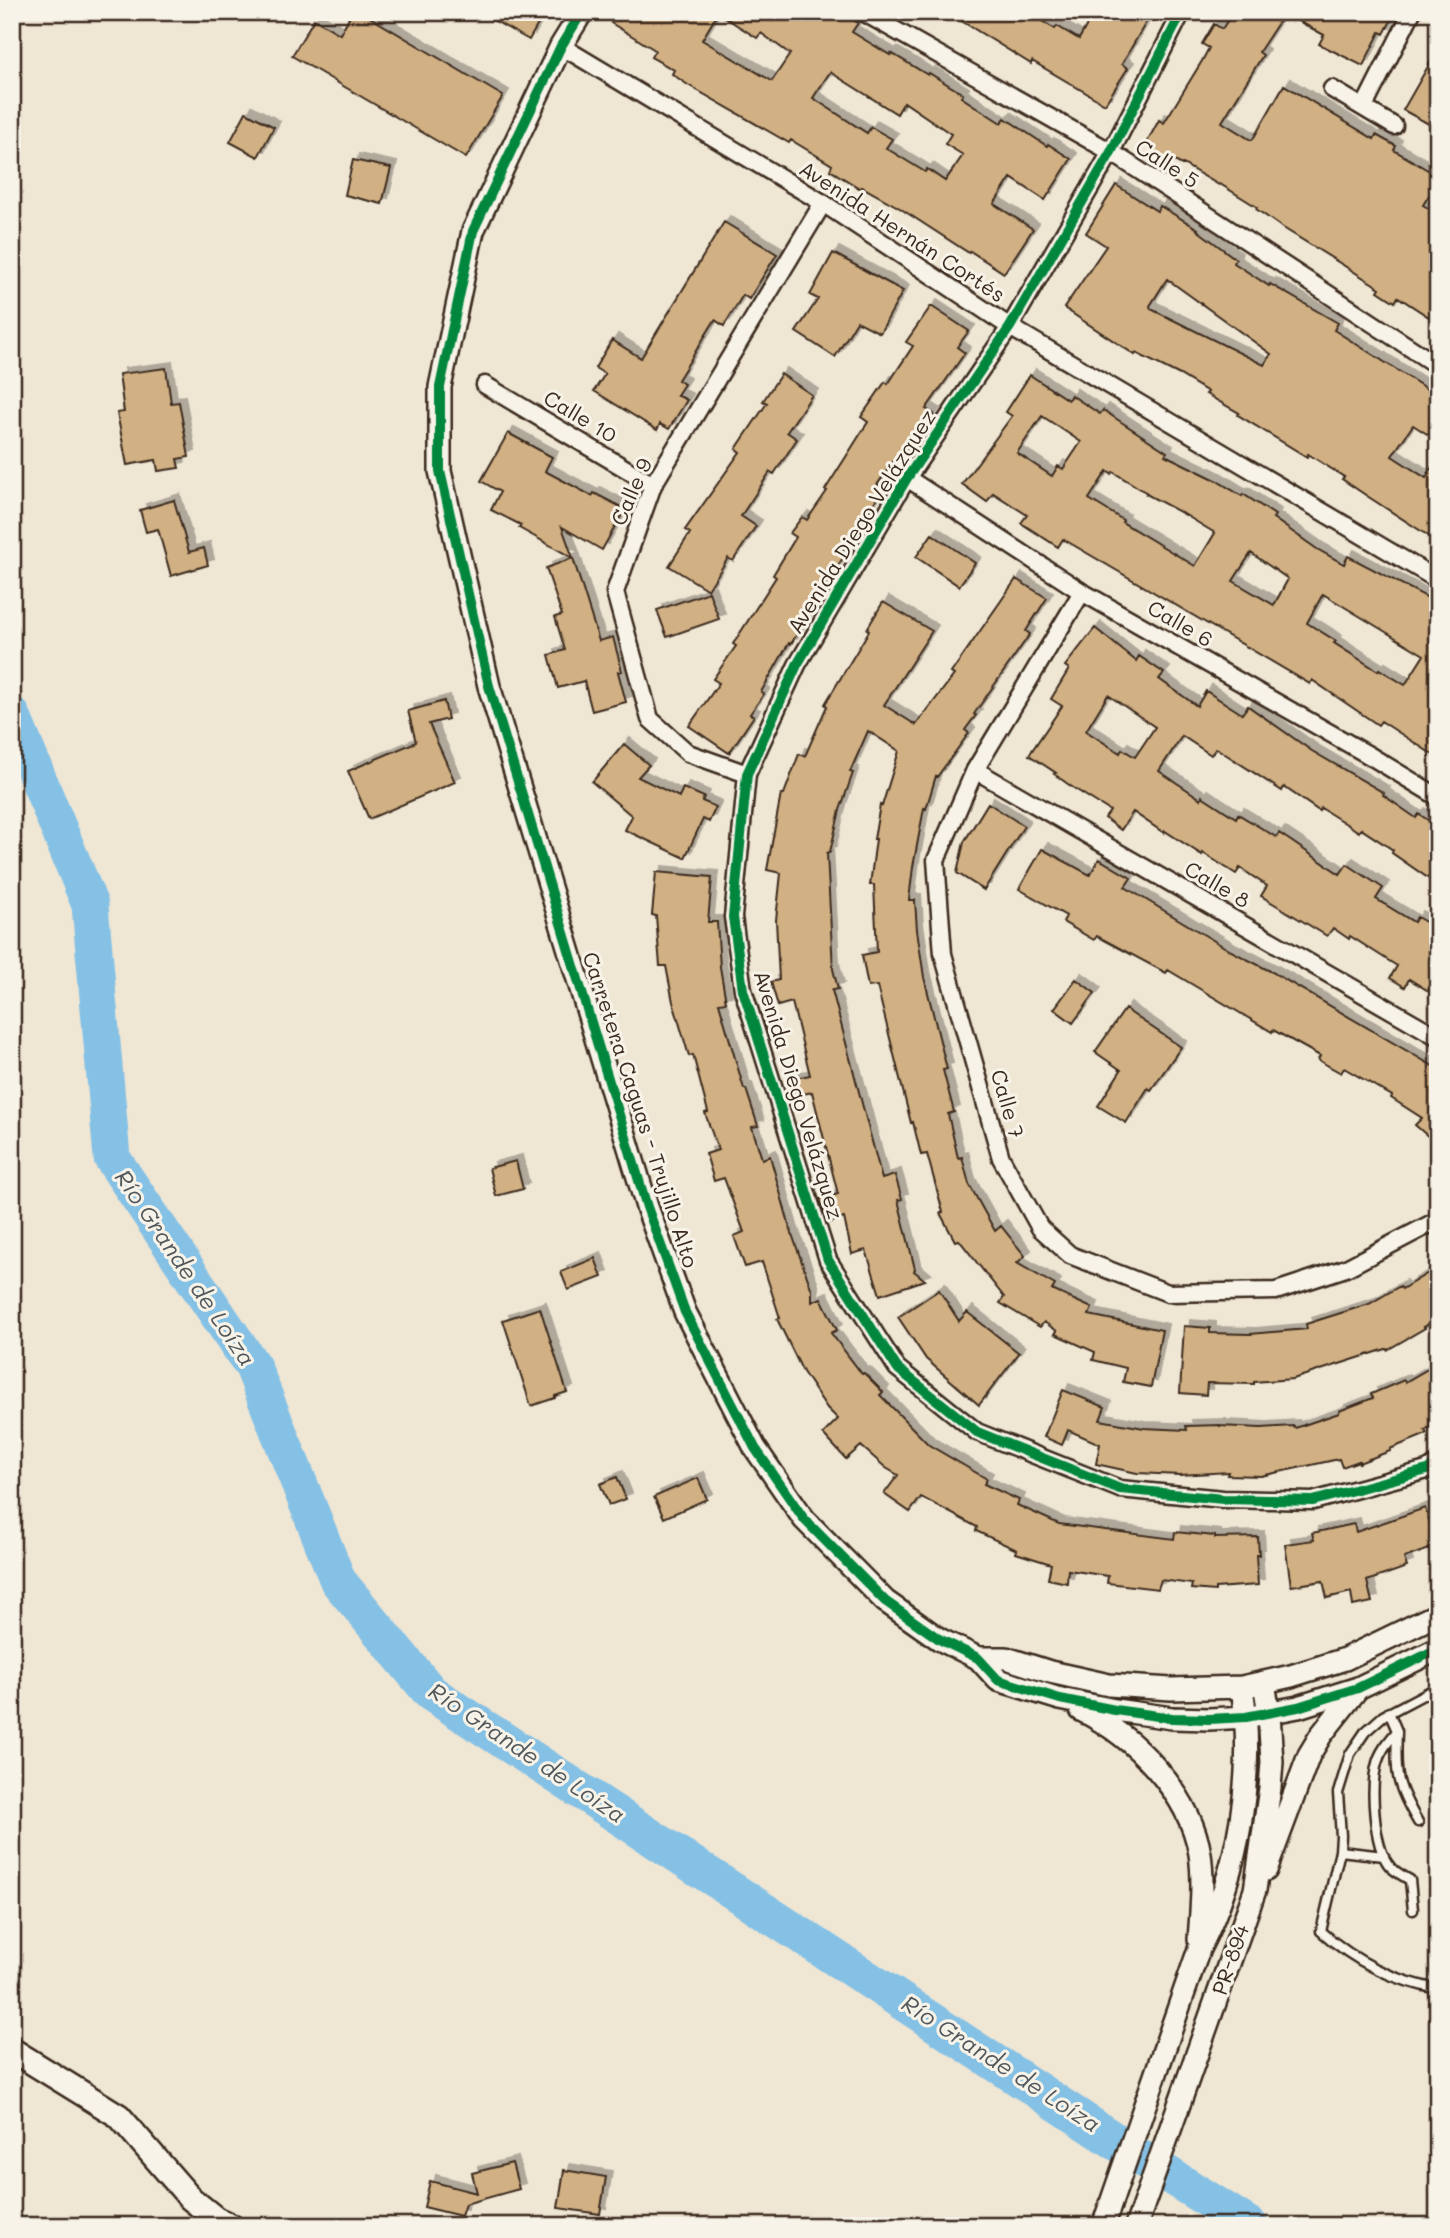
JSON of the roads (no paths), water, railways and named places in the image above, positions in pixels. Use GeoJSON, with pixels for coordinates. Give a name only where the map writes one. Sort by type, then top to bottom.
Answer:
{"type":"FeatureCollection","features":[{"type":"Feature","properties":{"kind":"main road"},"geometry":{"type":"LineString","coordinates":[[12,2050],[119,2116],[190,2198],[216,2219],[231,2226]]}},
{"type":"Feature","properties":{"kind":"street","name":"Carretera Caguas - Trujillo Alto"},"geometry":{"type":"LineString","coordinates":[[582,12],[561,46],[473,231],[440,387],[440,471],[489,686],[647,1207],[685,1312],[755,1448],[804,1519],[885,1601],[939,1639],[978,1658],[998,1681],[1060,1699],[1115,1710],[1172,1718],[1246,1717],[1298,1707],[1358,1688],[1438,1649]]}},
{"type":"Feature","properties":{"kind":"street","name":"Calle 5"},"geometry":{"type":"LineString","coordinates":[[863,12],[1111,152],[1433,364]]}},
{"type":"Feature","properties":{"kind":"street","name":"Avenida Diego Velázquez"},"geometry":{"type":"LineString","coordinates":[[1182,12],[1111,152],[1010,327],[907,478],[796,665],[747,774],[733,917],[743,990],[828,1259],[897,1368],[978,1432],[1120,1489],[1223,1499],[1313,1501],[1427,1470],[1438,1463]]}},
{"type":"Feature","properties":{"kind":"street"},"geometry":{"type":"LineString","coordinates":[[1364,107],[1412,12]]}},
{"type":"Feature","properties":{"kind":"street","name":"Avenida Hernán Cortés"},"geometry":{"type":"LineString","coordinates":[[561,46],[823,203],[1010,327],[1438,580]]}},
{"type":"Feature","properties":{"kind":"street"},"geometry":{"type":"LineString","coordinates":[[1332,89],[1394,126]]}},
{"type":"Feature","properties":{"kind":"street","name":"Calle 9"},"geometry":{"type":"LineString","coordinates":[[747,774],[688,753],[650,719],[615,592],[653,485],[823,203]]}},
{"type":"Feature","properties":{"kind":"street"},"geometry":{"type":"LineString","coordinates":[[1433,364],[1438,346]]}},
{"type":"Feature","properties":{"kind":"street","name":"Calle 10"},"geometry":{"type":"LineString","coordinates":[[485,385],[653,485]]}},
{"type":"Feature","properties":{"kind":"street","name":"Calle 6"},"geometry":{"type":"LineString","coordinates":[[907,478],[1082,592],[1438,797]]}},
{"type":"Feature","properties":{"kind":"street","name":"Calle 7"},"geometry":{"type":"LineString","coordinates":[[1082,592],[975,770],[936,860],[943,954],[1001,1158],[1040,1228],[1070,1255],[1168,1293],[1276,1291],[1346,1268],[1438,1220]]}},
{"type":"Feature","properties":{"kind":"street","name":"Calle 8"},"geometry":{"type":"LineString","coordinates":[[975,770],[1438,1037]]}},
{"type":"Feature","properties":{"kind":"street","name":"Carretera Caguas - Trujillo Alto"},"geometry":{"type":"LineString","coordinates":[[978,1658],[1006,1658],[1050,1672],[1109,1685],[1171,1689],[1242,1687],[1345,1659],[1438,1614]]}},
{"type":"Feature","properties":{"kind":"street","name":"PR-894"},"geometry":{"type":"LineString","coordinates":[[1136,2226],[1255,1890],[1272,1762],[1264,1683]]}},
{"type":"Feature","properties":{"kind":"street","name":"PR-894"},"geometry":{"type":"LineString","coordinates":[[1103,2226],[1199,1949],[1213,1922],[1232,1862],[1246,1770],[1246,1717],[1242,1687]]}},
{"type":"Feature","properties":{"kind":"street"},"geometry":{"type":"LineString","coordinates":[[1255,1890],[1271,1861],[1309,1755],[1321,1735],[1358,1688]]}},
{"type":"Feature","properties":{"kind":"street"},"geometry":{"type":"LineString","coordinates":[[1060,1699],[1095,1717],[1124,1737],[1149,1759],[1180,1802],[1192,1827],[1200,1854],[1199,1949]]}},
{"type":"Feature","properties":{"kind":"lane"},"geometry":{"type":"LineString","coordinates":[[1438,1687],[1389,1712],[1365,1732],[1350,1754],[1338,1793],[1340,1851],[1321,1931],[1337,1945],[1372,1967],[1414,1984],[1438,1989]]}},
{"type":"Feature","properties":{"kind":"lane"},"geometry":{"type":"LineString","coordinates":[[1389,1712],[1397,1731],[1395,1768],[1402,1794],[1418,1822]]}},
{"type":"Feature","properties":{"kind":"lane"},"geometry":{"type":"LineString","coordinates":[[1397,1731],[1377,1762],[1374,1785],[1378,1843],[1389,1866],[1410,1880],[1413,1910]]}},
{"type":"Feature","properties":{"kind":"lane"},"geometry":{"type":"LineString","coordinates":[[1340,1851],[1384,1856]]}},
{"type":"Feature","properties":{"kind":"waterway","name":"Río Grande de Loíza"},"geometry":{"type":"LineString","coordinates":[[12,715],[90,905],[112,1158],[253,1367],[338,1581],[431,1693],[1121,2145],[1250,2226]]}}]}
